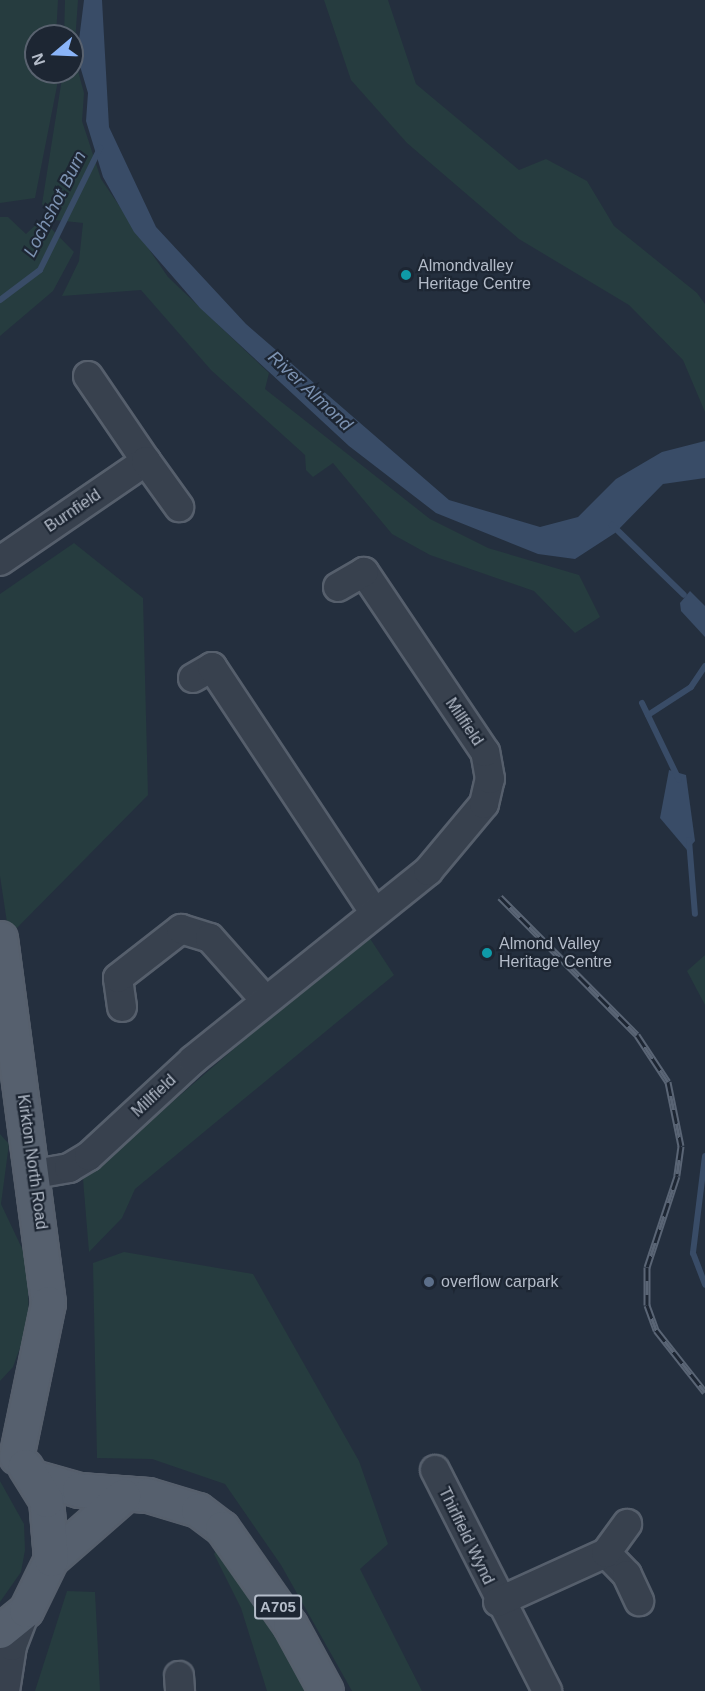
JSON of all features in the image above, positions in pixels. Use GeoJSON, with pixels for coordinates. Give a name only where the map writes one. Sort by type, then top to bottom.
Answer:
{"type":"FeatureCollection","features":[{"type":"Feature","properties":{"kind":"main road","name":"Kirkton North Road"},"geometry":{"type":"LineString","coordinates":[[0,938],[9,1069],[35,1174],[48,1303],[45,1335],[27,1385],[18,1461]]}},
{"type":"Feature","properties":{"kind":"main road","name":"Kirkton North Road"},"geometry":{"type":"LineString","coordinates":[[0,1419],[27,1385]]}},
{"type":"Feature","properties":{"kind":"main road","name":"A705"},"geometry":{"type":"LineString","coordinates":[[18,1461],[123,1496],[171,1501],[198,1510],[222,1528],[290,1625],[326,1691]]}},
{"type":"Feature","properties":{"kind":"main road"},"geometry":{"type":"LineString","coordinates":[[18,1461],[51,1522],[51,1559]]}},
{"type":"Feature","properties":{"kind":"main road"},"geometry":{"type":"LineString","coordinates":[[0,1631],[26,1610],[51,1559],[123,1496]]}},
{"type":"Feature","properties":{"kind":"street"},"geometry":{"type":"LineString","coordinates":[[88,376],[178,507]]}},
{"type":"Feature","properties":{"kind":"street","name":"Burnfield"},"geometry":{"type":"LineString","coordinates":[[0,561],[146,461]]}},
{"type":"Feature","properties":{"kind":"street","name":"Millfield"},"geometry":{"type":"LineString","coordinates":[[35,1174],[69,1168],[89,1156],[265,1000],[428,871],[472,824],[490,779],[485,752],[364,573],[338,587]]}},
{"type":"Feature","properties":{"kind":"street"},"geometry":{"type":"LineString","coordinates":[[193,678],[212,667],[374,912]]}},
{"type":"Feature","properties":{"kind":"street"},"geometry":{"type":"LineString","coordinates":[[122,1007],[118,978],[181,929],[210,938],[265,1000]]}},
{"type":"Feature","properties":{"kind":"street","name":"Thirlfield Wynd"},"geometry":{"type":"LineString","coordinates":[[435,1470],[498,1602],[547,1691]]}},
{"type":"Feature","properties":{"kind":"street","name":"Thirlfield Wynd"},"geometry":{"type":"LineString","coordinates":[[498,1602],[606,1553],[627,1524]]}},
{"type":"Feature","properties":{"kind":"street"},"geometry":{"type":"LineString","coordinates":[[606,1553],[627,1575],[639,1601]]}},
{"type":"Feature","properties":{"kind":"street"},"geometry":{"type":"LineString","coordinates":[[5,1691],[12,1646],[26,1610]]}},
{"type":"Feature","properties":{"kind":"green space"},"geometry":{"type":"Polygon","coordinates":[[[0,0],[58,0],[57,24],[24,24],[24,84],[57,84],[35,198],[0,203],[0,0]]]}},
{"type":"Feature","properties":{"kind":"green space"},"geometry":{"type":"Polygon","coordinates":[[[65,0],[78,0],[76,24],[64,24],[65,0]]]}},
{"type":"Feature","properties":{"kind":"green space"},"geometry":{"type":"Polygon","coordinates":[[[324,0],[388,0],[416,84],[519,170],[546,159],[587,181],[614,226],[697,293],[705,304],[705,412],[683,360],[629,305],[519,239],[407,143],[351,80],[324,0]]]}},
{"type":"Feature","properties":{"kind":"green space"},"geometry":{"type":"Polygon","coordinates":[[[61,84],[82,84],[84,93],[82,121],[101,179],[168,277],[269,373],[265,389],[430,519],[488,548],[579,575],[600,617],[575,633],[534,591],[430,555],[392,534],[333,463],[313,477],[306,470],[305,455],[211,370],[141,290],[62,296],[79,261],[83,223],[55,220],[42,204],[61,84]]]}},
{"type":"Feature","properties":{"kind":"green space"},"geometry":{"type":"Polygon","coordinates":[[[0,217],[8,217],[26,234],[42,219],[74,252],[53,291],[0,336],[0,217]]]}},
{"type":"Feature","properties":{"kind":"green space"},"geometry":{"type":"Polygon","coordinates":[[[74,543],[143,598],[148,795],[9,936],[0,876],[0,594],[74,543]]]}},
{"type":"Feature","properties":{"kind":"green space"},"geometry":{"type":"Polygon","coordinates":[[[367,934],[394,975],[135,1189],[122,1218],[89,1252],[83,1179],[367,934]]]}},
{"type":"Feature","properties":{"kind":"green space"},"geometry":{"type":"Polygon","coordinates":[[[705,955],[705,1005],[687,971],[705,955]]]}},
{"type":"Feature","properties":{"kind":"green space"},"geometry":{"type":"Polygon","coordinates":[[[0,1134],[9,1144],[1,1204],[27,1259],[29,1323],[13,1367],[0,1381],[0,1134]]]}},
{"type":"Feature","properties":{"kind":"green space"},"geometry":{"type":"Polygon","coordinates":[[[124,1252],[253,1274],[359,1461],[388,1544],[360,1569],[422,1691],[352,1691],[281,1565],[225,1484],[152,1459],[97,1458],[93,1263],[124,1252]]]}},
{"type":"Feature","properties":{"kind":"green space"},"geometry":{"type":"Polygon","coordinates":[[[0,1481],[24,1524],[25,1550],[21,1572],[0,1602],[0,1481]]]}},
{"type":"Feature","properties":{"kind":"green space"},"geometry":{"type":"Polygon","coordinates":[[[218,1548],[255,1596],[307,1691],[267,1691],[241,1608],[214,1554],[218,1548]]]}},
{"type":"Feature","properties":{"kind":"green space"},"geometry":{"type":"Polygon","coordinates":[[[67,1591],[95,1592],[100,1691],[35,1691],[67,1591]]]}},
{"type":"Feature","properties":{"kind":"water","name":"River Almond"},"geometry":{"type":"Polygon","coordinates":[[[84,0],[102,0],[109,127],[156,227],[246,324],[449,500],[540,527],[578,517],[616,479],[662,452],[705,441],[705,478],[663,484],[615,533],[575,559],[538,554],[436,513],[349,446],[200,308],[134,232],[103,177],[86,121],[88,93],[84,80],[84,24],[81,24],[84,0]]]}},
{"type":"Feature","properties":{"kind":"water"},"geometry":{"type":"Polygon","coordinates":[[[690,591],[705,606],[705,637],[681,611],[680,603],[690,591]]]}},
{"type":"Feature","properties":{"kind":"water"},"geometry":{"type":"Polygon","coordinates":[[[669,770],[686,775],[695,841],[687,850],[660,818],[669,770]]]}},
{"type":"Feature","properties":{"kind":"waterway","name":"Lochshot Burn"},"geometry":{"type":"LineString","coordinates":[[0,300],[40,270],[100,148]]}},
{"type":"Feature","properties":{"kind":"waterway"},"geometry":{"type":"LineString","coordinates":[[612,525],[684,595]]}},
{"type":"Feature","properties":{"kind":"waterway"},"geometry":{"type":"LineString","coordinates":[[648,715],[691,687],[705,666]]}},
{"type":"Feature","properties":{"kind":"waterway"},"geometry":{"type":"LineString","coordinates":[[642,703],[679,780]]}},
{"type":"Feature","properties":{"kind":"waterway"},"geometry":{"type":"LineString","coordinates":[[689,840],[695,914]]}},
{"type":"Feature","properties":{"kind":"waterway"},"geometry":{"type":"LineString","coordinates":[[705,1156],[693,1253],[705,1285]]}},
{"type":"Feature","properties":{"kind":"railway"},"geometry":{"type":"LineString","coordinates":[[500,897],[637,1035],[668,1082],[681,1146],[677,1176],[647,1267],[647,1305],[656,1330],[705,1392]]}},
{"type":"Feature","properties":{"kind":"place","name":"Almondvalley Heritage Centre"},"geometry":{"type":"Point","coordinates":[406,275]}},
{"type":"Feature","properties":{"kind":"place","name":"Almond Valley Heritage Centre"},"geometry":{"type":"Point","coordinates":[487,953]}},
{"type":"Feature","properties":{"kind":"place","name":"overflow carpark"},"geometry":{"type":"Point","coordinates":[429,1282]}}]}
